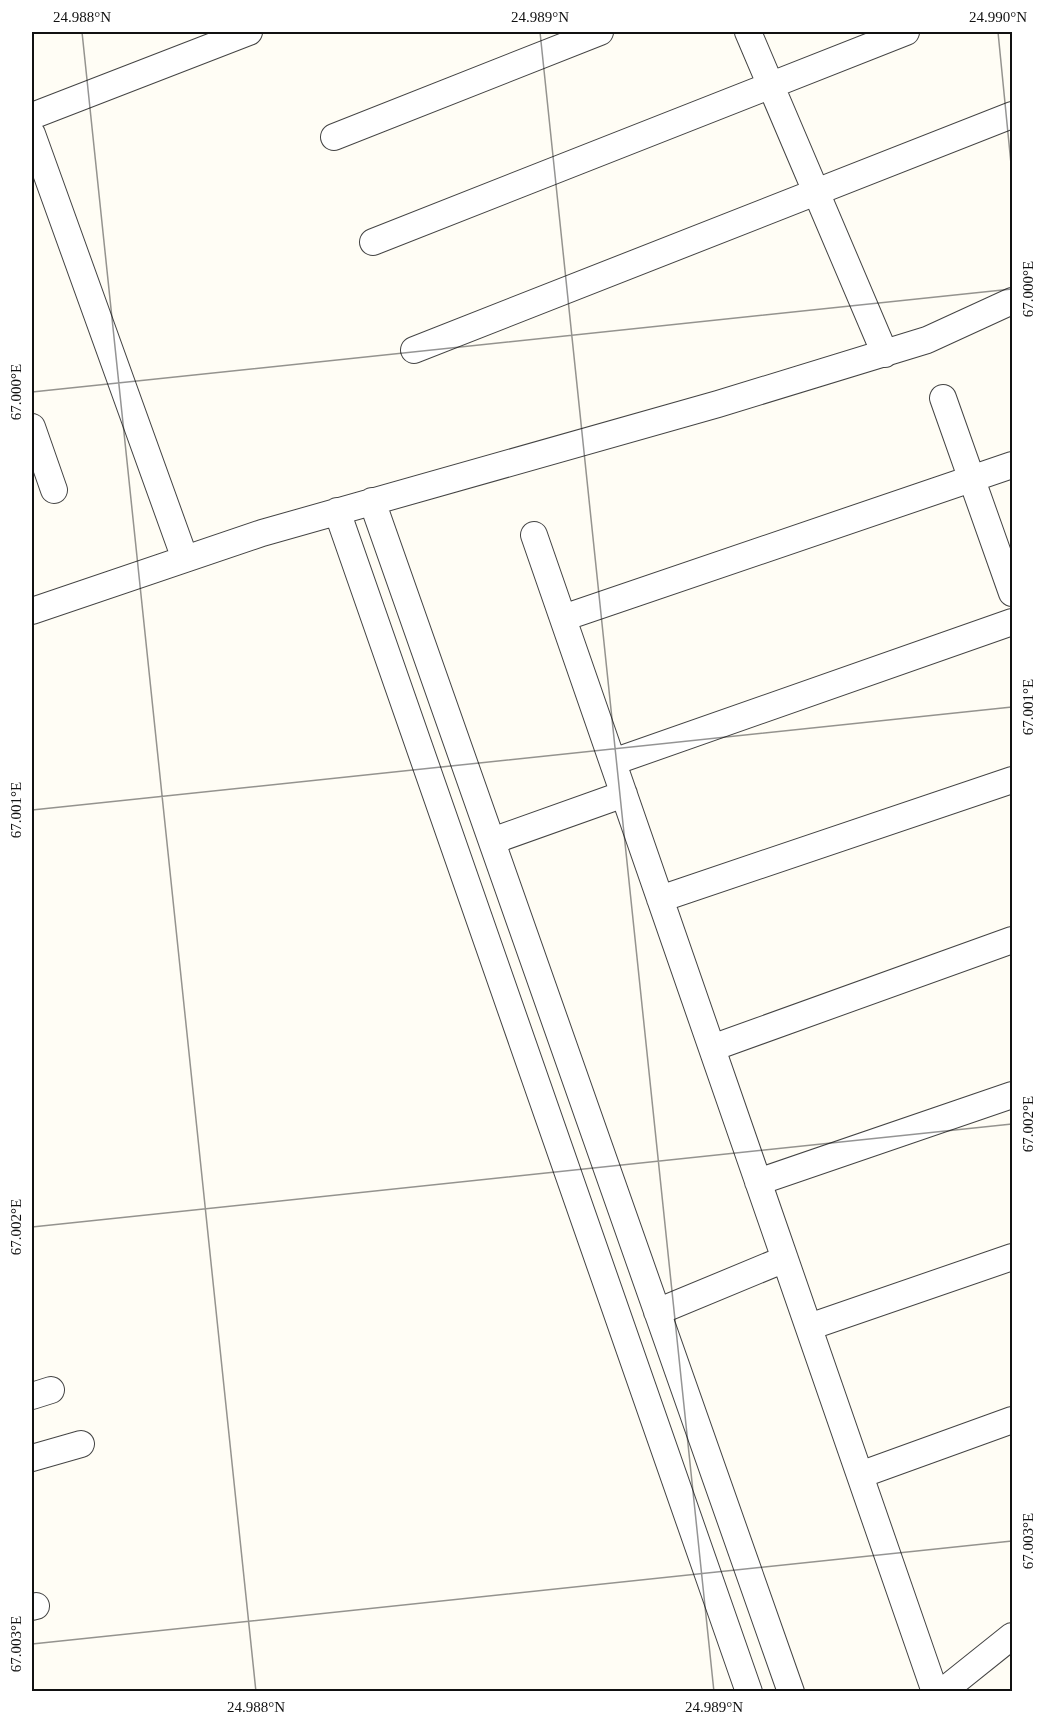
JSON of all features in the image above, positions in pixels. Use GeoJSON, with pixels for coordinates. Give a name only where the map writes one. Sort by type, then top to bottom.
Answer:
{"type":"FeatureCollection","features":[{"type":"Feature","properties":{"kind":"street"},"geometry":{"type":"LineString","coordinates":[[32,116],[249,32]]}},
{"type":"Feature","properties":{"kind":"street"},"geometry":{"type":"LineString","coordinates":[[334,137],[600,32]]}},
{"type":"Feature","properties":{"kind":"street"},"geometry":{"type":"LineString","coordinates":[[748,32],[885,354]]}},
{"type":"Feature","properties":{"kind":"street"},"geometry":{"type":"LineString","coordinates":[[373,242],[906,32]]}},
{"type":"Feature","properties":{"kind":"street"},"geometry":{"type":"LineString","coordinates":[[414,350],[1012,115]]}},
{"type":"Feature","properties":{"kind":"street"},"geometry":{"type":"LineString","coordinates":[[32,134],[185,559]]}},
{"type":"Feature","properties":{"kind":"street"},"geometry":{"type":"LineString","coordinates":[[32,611],[262,532],[718,404],[885,354],[927,340],[1012,301]]}},
{"type":"Feature","properties":{"kind":"street"},"geometry":{"type":"LineString","coordinates":[[943,398],[1012,593]]}},
{"type":"Feature","properties":{"kind":"street"},"geometry":{"type":"LineString","coordinates":[[32,427],[54,490]]}},
{"type":"Feature","properties":{"kind":"street"},"geometry":{"type":"LineString","coordinates":[[563,618],[1012,465]]}},
{"type":"Feature","properties":{"kind":"street"},"geometry":{"type":"LineString","coordinates":[[372,501],[791,1692]]}},
{"type":"Feature","properties":{"kind":"street"},"geometry":{"type":"LineString","coordinates":[[337,511],[748,1692]]}},
{"type":"Feature","properties":{"kind":"street"},"geometry":{"type":"LineString","coordinates":[[534,535],[935,1692]]}},
{"type":"Feature","properties":{"kind":"street"},"geometry":{"type":"LineString","coordinates":[[613,762],[1012,622]]}},
{"type":"Feature","properties":{"kind":"street"},"geometry":{"type":"LineString","coordinates":[[660,899],[1012,780]]}},
{"type":"Feature","properties":{"kind":"street"},"geometry":{"type":"LineString","coordinates":[[492,842],[624,794]]}},
{"type":"Feature","properties":{"kind":"street"},"geometry":{"type":"LineString","coordinates":[[712,1048],[1012,940]]}},
{"type":"Feature","properties":{"kind":"street"},"geometry":{"type":"LineString","coordinates":[[500,980],[536,967]]}},
{"type":"Feature","properties":{"kind":"street"},"geometry":{"type":"LineString","coordinates":[[758,1182],[1012,1095]]}},
{"type":"Feature","properties":{"kind":"street"},"geometry":{"type":"LineString","coordinates":[[808,1327],[1012,1257]]}},
{"type":"Feature","properties":{"kind":"street"},"geometry":{"type":"LineString","coordinates":[[657,1312],[785,1259]]}},
{"type":"Feature","properties":{"kind":"street"},"geometry":{"type":"LineString","coordinates":[[634,1362],[669,1346]]}},
{"type":"Feature","properties":{"kind":"street"},"geometry":{"type":"LineString","coordinates":[[860,1475],[1012,1420]]}},
{"type":"Feature","properties":{"kind":"street"},"geometry":{"type":"LineString","coordinates":[[32,1458],[81,1444]]}},
{"type":"Feature","properties":{"kind":"street"},"geometry":{"type":"LineString","coordinates":[[942,1692],[1012,1636]]}}]}
